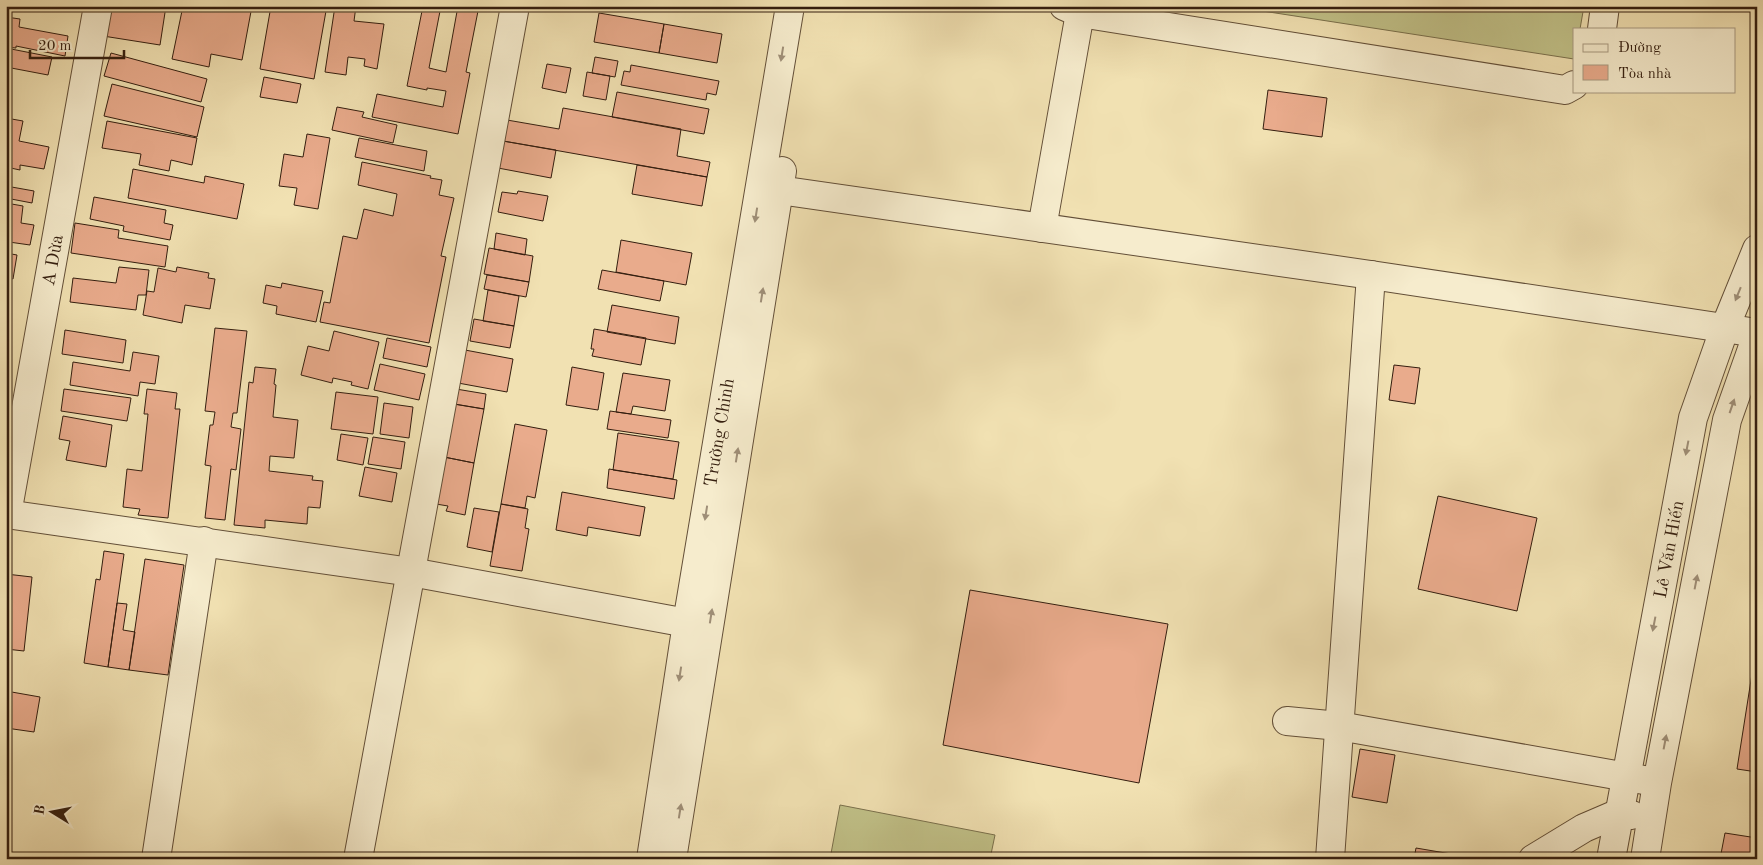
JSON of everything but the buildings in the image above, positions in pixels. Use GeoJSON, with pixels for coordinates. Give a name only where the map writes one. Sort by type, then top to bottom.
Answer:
{"type":"FeatureCollection","features":[{"type":"Feature","properties":{"kind":"street","name":"A Dừa"},"geometry":{"type":"LineString","coordinates":[[6,514],[98,6]]}},
{"type":"Feature","properties":{"kind":"street"},"geometry":{"type":"LineString","coordinates":[[358,859],[515,6]]}},
{"type":"Feature","properties":{"kind":"street","name":"Trường Chinh"},"geometry":{"type":"LineString","coordinates":[[651,859],[790,6]]}},
{"type":"Feature","properties":{"kind":"street","name":"Trường Chinh"},"geometry":{"type":"LineString","coordinates":[[672,859],[808,6]]}},
{"type":"Feature","properties":{"kind":"street"},"geometry":{"type":"LineString","coordinates":[[1602,28],[1605,6]]}},
{"type":"Feature","properties":{"kind":"street"},"geometry":{"type":"LineString","coordinates":[[1042,228],[1072,10],[1564,90],[1573,86]]}},
{"type":"Feature","properties":{"kind":"street"},"geometry":{"type":"LineString","coordinates":[[779,190],[1371,275],[1757,334]]}},
{"type":"Feature","properties":{"kind":"street","name":"Lê Văn Hiến"},"geometry":{"type":"LineString","coordinates":[[1611,859],[1693,418],[1724,330],[1757,248]]}},
{"type":"Feature","properties":{"kind":"street"},"geometry":{"type":"LineString","coordinates":[[1330,859],[1371,275]]}},
{"type":"Feature","properties":{"kind":"street","name":"Lê Văn Hiến"},"geometry":{"type":"LineString","coordinates":[[1645,859],[1657,783],[1727,420],[1757,334]]}},
{"type":"Feature","properties":{"kind":"street"},"geometry":{"type":"LineString","coordinates":[[6,514],[411,572],[688,623]]}},
{"type":"Feature","properties":{"kind":"street"},"geometry":{"type":"LineString","coordinates":[[156,859],[204,542]]}},
{"type":"Feature","properties":{"kind":"street"},"geometry":{"type":"LineString","coordinates":[[1287,721],[1339,726],[1657,783]]}},
{"type":"Feature","properties":{"kind":"street"},"geometry":{"type":"LineString","coordinates":[[1533,859],[1584,828],[1619,813],[1652,817]]}},
{"type":"Feature","properties":{"kind":"green space"},"geometry":{"type":"Polygon","coordinates":[[[1230,6],[1584,6],[1580,28],[1573,28],[1573,59],[1230,6]]]}},
{"type":"Feature","properties":{"kind":"green space"},"geometry":{"type":"Polygon","coordinates":[[[840,805],[995,835],[990,859],[830,859],[840,805]]]}}]}
